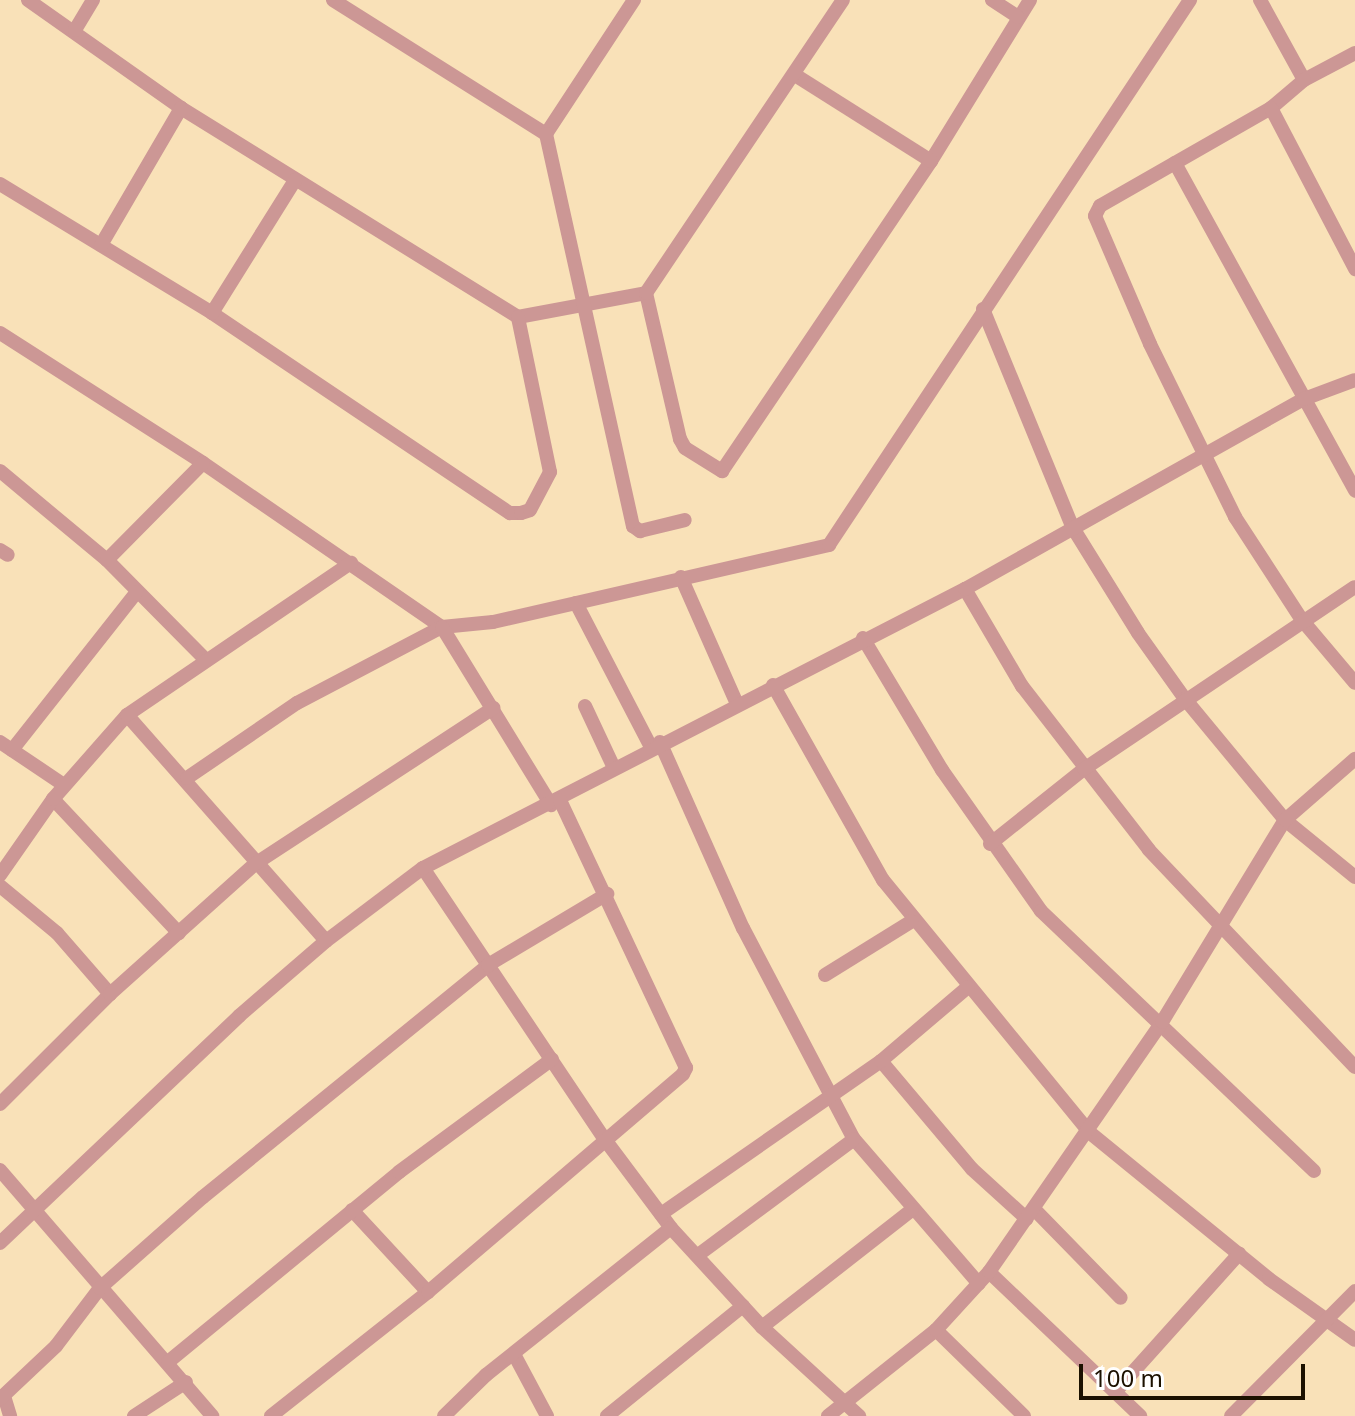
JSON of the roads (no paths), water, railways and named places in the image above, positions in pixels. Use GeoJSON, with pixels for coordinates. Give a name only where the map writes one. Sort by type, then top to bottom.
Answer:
{"type":"FeatureCollection","features":[{"type":"Feature","properties":{"kind":"street"},"geometry":{"type":"LineString","coordinates":[[28,0],[75,30],[181,108],[518,317],[646,293],[843,0]]}},
{"type":"Feature","properties":{"kind":"street"},"geometry":{"type":"LineString","coordinates":[[75,30],[93,0]]}},
{"type":"Feature","properties":{"kind":"street"},"geometry":{"type":"LineString","coordinates":[[333,0],[546,134]]}},
{"type":"Feature","properties":{"kind":"street"},"geometry":{"type":"LineString","coordinates":[[634,0],[546,134],[633,526],[640,531],[685,520]]}},
{"type":"Feature","properties":{"kind":"street"},"geometry":{"type":"LineString","coordinates":[[992,0],[1018,17]]}},
{"type":"Feature","properties":{"kind":"street"},"geometry":{"type":"LineString","coordinates":[[646,293],[680,439],[717,471],[729,468],[931,161],[1030,0]]}},
{"type":"Feature","properties":{"kind":"street"},"geometry":{"type":"LineString","coordinates":[[187,778],[297,703],[442,627],[493,622],[829,545],[1190,0]]}},
{"type":"Feature","properties":{"kind":"street"},"geometry":{"type":"LineString","coordinates":[[1260,0],[1304,80]]}},
{"type":"Feature","properties":{"kind":"street"},"geometry":{"type":"LineString","coordinates":[[1355,53],[1304,80],[1271,108],[1100,206],[1095,216],[1203,455],[1263,564],[1302,620],[1355,683]]}},
{"type":"Feature","properties":{"kind":"street"},"geometry":{"type":"LineString","coordinates":[[795,75],[931,161]]}},
{"type":"Feature","properties":{"kind":"street"},"geometry":{"type":"LineString","coordinates":[[101,245],[181,108]]}},
{"type":"Feature","properties":{"kind":"street"},"geometry":{"type":"LineString","coordinates":[[1271,108],[1355,269]]}},
{"type":"Feature","properties":{"kind":"street"},"geometry":{"type":"LineString","coordinates":[[1175,163],[1355,491]]}},
{"type":"Feature","properties":{"kind":"street"},"geometry":{"type":"LineString","coordinates":[[212,313],[295,180]]}},
{"type":"Feature","properties":{"kind":"street"},"geometry":{"type":"LineString","coordinates":[[0,184],[212,313],[510,513],[530,510],[550,472],[518,317]]}},
{"type":"Feature","properties":{"kind":"street"},"geometry":{"type":"LineString","coordinates":[[983,309],[1073,528],[1185,699],[1285,820],[1355,877]]}},
{"type":"Feature","properties":{"kind":"street"},"geometry":{"type":"LineString","coordinates":[[0,333],[203,463],[442,627],[556,802],[607,894],[686,1068],[606,1141],[428,1292],[271,1416]]}},
{"type":"Feature","properties":{"kind":"street"},"geometry":{"type":"LineString","coordinates":[[0,1243],[326,941],[423,868],[556,802],[656,744],[965,589],[1304,399],[1355,380]]}},
{"type":"Feature","properties":{"kind":"street"},"geometry":{"type":"LineString","coordinates":[[107,560],[203,463]]}},
{"type":"Feature","properties":{"kind":"street"},"geometry":{"type":"LineString","coordinates":[[0,471],[107,560],[206,660]]}},
{"type":"Feature","properties":{"kind":"street"},"geometry":{"type":"LineString","coordinates":[[0,875],[64,785],[127,715],[351,563]]}},
{"type":"Feature","properties":{"kind":"street"},"geometry":{"type":"LineString","coordinates":[[681,577],[737,704]]}},
{"type":"Feature","properties":{"kind":"street"},"geometry":{"type":"LineString","coordinates":[[990,844],[1084,769],[1355,587]]}},
{"type":"Feature","properties":{"kind":"street"},"geometry":{"type":"LineString","coordinates":[[965,589],[1022,686],[1149,850],[1355,1067]]}},
{"type":"Feature","properties":{"kind":"street"},"geometry":{"type":"LineString","coordinates":[[64,785],[6,746],[137,592]]}},
{"type":"Feature","properties":{"kind":"street"},"geometry":{"type":"LineString","coordinates":[[576,603],[656,744],[743,928],[854,1139],[912,1210],[1140,1416]]}},
{"type":"Feature","properties":{"kind":"street"},"geometry":{"type":"LineString","coordinates":[[863,638],[990,844],[1041,911],[1162,1022],[1314,1171]]}},
{"type":"Feature","properties":{"kind":"street"},"geometry":{"type":"LineString","coordinates":[[773,685],[883,880],[912,921],[1089,1132],[1239,1254],[1355,1340]]}},
{"type":"Feature","properties":{"kind":"street"},"geometry":{"type":"LineString","coordinates":[[585,706],[614,768]]}},
{"type":"Feature","properties":{"kind":"street"},"geometry":{"type":"LineString","coordinates":[[0,1104],[110,994],[255,864],[493,708]]}},
{"type":"Feature","properties":{"kind":"street"},"geometry":{"type":"LineString","coordinates":[[127,715],[187,778],[255,864],[326,941]]}},
{"type":"Feature","properties":{"kind":"street"},"geometry":{"type":"LineString","coordinates":[[828,1416],[847,1404],[936,1330],[984,1278],[1089,1132],[1162,1022],[1218,924],[1285,820],[1355,759]]}},
{"type":"Feature","properties":{"kind":"street"},"geometry":{"type":"LineString","coordinates":[[53,799],[179,933]]}},
{"type":"Feature","properties":{"kind":"street"},"geometry":{"type":"LineString","coordinates":[[423,868],[606,1141],[671,1228],[762,1327],[859,1416]]}},
{"type":"Feature","properties":{"kind":"street"},"geometry":{"type":"LineString","coordinates":[[0,886],[57,933],[110,994]]}},
{"type":"Feature","properties":{"kind":"street"},"geometry":{"type":"LineString","coordinates":[[10,1416],[2,1397],[56,1346],[100,1288],[203,1197],[488,965],[607,894]]}},
{"type":"Feature","properties":{"kind":"street"},"geometry":{"type":"LineString","coordinates":[[825,975],[912,921]]}},
{"type":"Feature","properties":{"kind":"street"},"geometry":{"type":"LineString","coordinates":[[661,1214],[830,1093],[881,1061],[968,987]]}},
{"type":"Feature","properties":{"kind":"street"},"geometry":{"type":"LineString","coordinates":[[168,1362],[352,1210],[552,1059]]}},
{"type":"Feature","properties":{"kind":"street"},"geometry":{"type":"LineString","coordinates":[[881,1061],[972,1169],[1030,1214],[1121,1298]]}},
{"type":"Feature","properties":{"kind":"street"},"geometry":{"type":"LineString","coordinates":[[698,1255],[854,1139]]}},
{"type":"Feature","properties":{"kind":"street"},"geometry":{"type":"LineString","coordinates":[[0,1170],[36,1207],[100,1288],[186,1382],[212,1416]]}},
{"type":"Feature","properties":{"kind":"street"},"geometry":{"type":"LineString","coordinates":[[352,1210],[428,1292]]}},
{"type":"Feature","properties":{"kind":"street"},"geometry":{"type":"LineString","coordinates":[[762,1327],[912,1210]]}},
{"type":"Feature","properties":{"kind":"street"},"geometry":{"type":"LineString","coordinates":[[444,1416],[486,1375],[515,1356],[671,1228]]}},
{"type":"Feature","properties":{"kind":"street"},"geometry":{"type":"LineString","coordinates":[[1115,1392],[1239,1254]]}},
{"type":"Feature","properties":{"kind":"street"},"geometry":{"type":"LineString","coordinates":[[1231,1416],[1355,1291]]}},
{"type":"Feature","properties":{"kind":"street"},"geometry":{"type":"LineString","coordinates":[[607,1416],[743,1306]]}},
{"type":"Feature","properties":{"kind":"street"},"geometry":{"type":"LineString","coordinates":[[936,1330],[1024,1416]]}},
{"type":"Feature","properties":{"kind":"street"},"geometry":{"type":"LineString","coordinates":[[515,1356],[547,1416]]}},
{"type":"Feature","properties":{"kind":"street"},"geometry":{"type":"LineString","coordinates":[[134,1416],[186,1382]]}}]}
